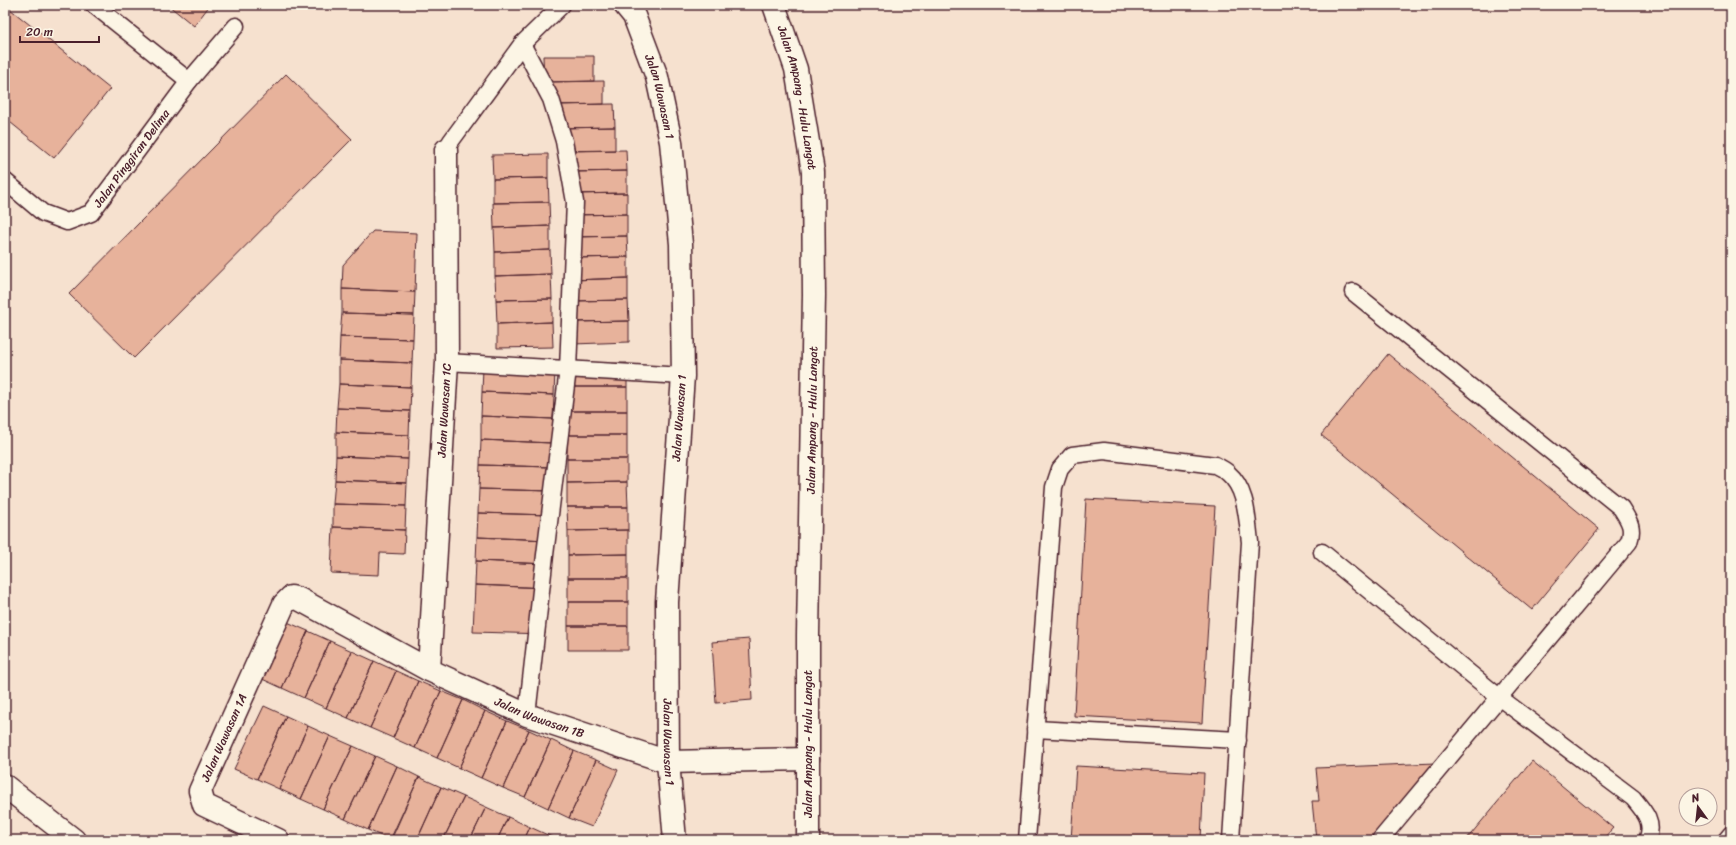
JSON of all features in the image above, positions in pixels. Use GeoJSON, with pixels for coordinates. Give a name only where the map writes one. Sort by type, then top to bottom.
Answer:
{"type":"FeatureCollection","features":[{"type":"Feature","properties":{"kind":"street","name":"Jalan Wawasan 1"},"geometry":{"type":"LineString","coordinates":[[625,5],[634,16],[657,77],[671,142],[681,244],[683,376],[667,602],[668,762],[675,840]]}},
{"type":"Feature","properties":{"kind":"street","name":"Jalan Ampang - Hulu Langat"},"geometry":{"type":"LineString","coordinates":[[774,5],[796,69],[813,172],[814,295],[808,619],[808,840]]}},
{"type":"Feature","properties":{"kind":"street","name":"Jalan Wawasan 1C"},"geometry":{"type":"LineString","coordinates":[[429,670],[447,362],[446,150]]}},
{"type":"Feature","properties":{"kind":"street","name":"Jalan Wawasan 1B"},"geometry":{"type":"LineString","coordinates":[[291,597],[299,599],[429,670],[528,715],[668,762],[808,759]]}},
{"type":"Feature","properties":{"kind":"street","name":"Jalan Wawasan 1A"},"geometry":{"type":"LineString","coordinates":[[278,840],[204,805],[200,791],[284,604],[291,597]]}},
{"type":"Feature","properties":{"kind":"street"},"geometry":{"type":"LineString","coordinates":[[5,786],[74,840]]}},
{"type":"Feature","properties":{"kind":"lane"},"geometry":{"type":"LineString","coordinates":[[94,5],[189,81]]}},
{"type":"Feature","properties":{"kind":"lane"},"geometry":{"type":"LineString","coordinates":[[446,150],[522,44],[562,5]]}},
{"type":"Feature","properties":{"kind":"lane","name":"Jalan Pinggiran Delima"},"geometry":{"type":"LineString","coordinates":[[5,180],[43,212],[67,222],[91,213],[189,81],[236,26]]}},
{"type":"Feature","properties":{"kind":"lane"},"geometry":{"type":"LineString","coordinates":[[522,44],[551,99],[564,142],[575,202],[568,369],[545,555],[528,715]]}},
{"type":"Feature","properties":{"kind":"lane"},"geometry":{"type":"LineString","coordinates":[[1353,292],[1621,508],[1629,520],[1632,532],[1629,542],[1380,840]]}},
{"type":"Feature","properties":{"kind":"lane"},"geometry":{"type":"LineString","coordinates":[[447,362],[683,376]]}},
{"type":"Feature","properties":{"kind":"lane"},"geometry":{"type":"LineString","coordinates":[[1027,840],[1054,488],[1060,469],[1072,455],[1104,451],[1215,465],[1229,474],[1240,489],[1245,507],[1250,542],[1231,840]]}},
{"type":"Feature","properties":{"kind":"lane"},"geometry":{"type":"LineString","coordinates":[[1322,552],[1500,698],[1633,798],[1647,814],[1650,834],[1646,840]]}},
{"type":"Feature","properties":{"kind":"lane"},"geometry":{"type":"LineString","coordinates":[[1035,729],[1238,740]]}},
{"type":"Feature","properties":{"kind":"lane"},"geometry":{"type":"LineString","coordinates":[[1726,840],[1731,834]]}},
{"type":"Feature","properties":{"kind":"building"},"geometry":{"type":"Polygon","coordinates":[[[5,5],[110,89],[54,158],[5,118],[5,5]]]}},
{"type":"Feature","properties":{"kind":"building"},"geometry":{"type":"Polygon","coordinates":[[[168,5],[210,5],[194,26],[168,5]]]}},
{"type":"Feature","properties":{"kind":"building"},"geometry":{"type":"Polygon","coordinates":[[[543,56],[594,56],[594,81],[544,82],[543,56]]]}},
{"type":"Feature","properties":{"kind":"building"},"geometry":{"type":"Polygon","coordinates":[[[286,74],[352,139],[134,358],[69,294],[286,74]]]}},
{"type":"Feature","properties":{"kind":"building"},"geometry":{"type":"Polygon","coordinates":[[[604,81],[604,104],[550,105],[550,82],[604,81]]]}},
{"type":"Feature","properties":{"kind":"building"},"geometry":{"type":"Polygon","coordinates":[[[614,104],[615,127],[557,128],[557,105],[614,104]]]}},
{"type":"Feature","properties":{"kind":"building"},"geometry":{"type":"Polygon","coordinates":[[[615,127],[615,150],[558,151],[557,128],[615,127]]]}},
{"type":"Feature","properties":{"kind":"building"},"geometry":{"type":"Polygon","coordinates":[[[626,150],[627,171],[571,172],[570,151],[626,150]]]}},
{"type":"Feature","properties":{"kind":"building"},"geometry":{"type":"Polygon","coordinates":[[[548,154],[548,178],[493,179],[492,155],[548,154]]]}},
{"type":"Feature","properties":{"kind":"building"},"geometry":{"type":"Polygon","coordinates":[[[627,171],[627,193],[571,194],[571,172],[627,171]]]}},
{"type":"Feature","properties":{"kind":"building"},"geometry":{"type":"Polygon","coordinates":[[[548,178],[549,202],[493,203],[493,179],[548,178]]]}},
{"type":"Feature","properties":{"kind":"building"},"geometry":{"type":"Polygon","coordinates":[[[627,193],[627,214],[571,215],[571,194],[627,193]]]}},
{"type":"Feature","properties":{"kind":"building"},"geometry":{"type":"Polygon","coordinates":[[[549,202],[550,226],[494,228],[493,203],[549,202]]]}},
{"type":"Feature","properties":{"kind":"building"},"geometry":{"type":"Polygon","coordinates":[[[627,214],[627,236],[572,237],[571,215],[627,214]]]}},
{"type":"Feature","properties":{"kind":"building"},"geometry":{"type":"Polygon","coordinates":[[[550,226],[550,250],[495,252],[494,228],[550,226]]]}},
{"type":"Feature","properties":{"kind":"building"},"geometry":{"type":"Polygon","coordinates":[[[373,231],[417,233],[415,292],[342,289],[343,265],[373,231]]]}},
{"type":"Feature","properties":{"kind":"building"},"geometry":{"type":"Polygon","coordinates":[[[627,236],[628,257],[572,258],[572,237],[627,236]]]}},
{"type":"Feature","properties":{"kind":"building"},"geometry":{"type":"Polygon","coordinates":[[[550,250],[551,274],[495,276],[495,252],[550,250]]]}},
{"type":"Feature","properties":{"kind":"building"},"geometry":{"type":"Polygon","coordinates":[[[628,257],[628,278],[572,280],[572,258],[628,257]]]}},
{"type":"Feature","properties":{"kind":"building"},"geometry":{"type":"Polygon","coordinates":[[[551,274],[552,299],[496,300],[495,276],[551,274]]]}},
{"type":"Feature","properties":{"kind":"building"},"geometry":{"type":"Polygon","coordinates":[[[628,278],[628,300],[572,301],[572,280],[628,278]]]}},
{"type":"Feature","properties":{"kind":"building"},"geometry":{"type":"Polygon","coordinates":[[[342,289],[415,292],[414,315],[342,313],[342,289]]]}},
{"type":"Feature","properties":{"kind":"building"},"geometry":{"type":"Polygon","coordinates":[[[552,299],[552,322],[497,324],[496,300],[552,299]]]}},
{"type":"Feature","properties":{"kind":"building"},"geometry":{"type":"Polygon","coordinates":[[[628,300],[629,321],[573,322],[572,301],[628,300]]]}},
{"type":"Feature","properties":{"kind":"building"},"geometry":{"type":"Polygon","coordinates":[[[342,313],[414,315],[413,339],[340,337],[342,313]]]}},
{"type":"Feature","properties":{"kind":"building"},"geometry":{"type":"Polygon","coordinates":[[[629,321],[629,342],[573,344],[573,322],[629,321]]]}},
{"type":"Feature","properties":{"kind":"building"},"geometry":{"type":"Polygon","coordinates":[[[552,322],[553,347],[497,348],[497,324],[552,322]]]}},
{"type":"Feature","properties":{"kind":"building"},"geometry":{"type":"Polygon","coordinates":[[[340,337],[413,339],[412,363],[339,360],[340,337]]]}},
{"type":"Feature","properties":{"kind":"building"},"geometry":{"type":"Polygon","coordinates":[[[1388,354],[1599,529],[1532,610],[1321,435],[1388,354]]]}},
{"type":"Feature","properties":{"kind":"building"},"geometry":{"type":"Polygon","coordinates":[[[339,360],[412,363],[411,387],[339,384],[339,360]]]}},
{"type":"Feature","properties":{"kind":"building"},"geometry":{"type":"Polygon","coordinates":[[[627,363],[627,387],[567,387],[567,364],[627,363]]]}},
{"type":"Feature","properties":{"kind":"building"},"geometry":{"type":"Polygon","coordinates":[[[483,368],[555,370],[554,395],[482,392],[483,368]]]}},
{"type":"Feature","properties":{"kind":"building"},"geometry":{"type":"Polygon","coordinates":[[[339,384],[411,387],[410,411],[337,408],[339,384]]]}},
{"type":"Feature","properties":{"kind":"building"},"geometry":{"type":"Polygon","coordinates":[[[567,387],[627,387],[627,411],[567,411],[567,387]]]}},
{"type":"Feature","properties":{"kind":"building"},"geometry":{"type":"Polygon","coordinates":[[[482,392],[554,395],[553,419],[481,416],[482,392]]]}},
{"type":"Feature","properties":{"kind":"building"},"geometry":{"type":"Polygon","coordinates":[[[337,408],[410,411],[409,435],[336,432],[337,408]]]}},
{"type":"Feature","properties":{"kind":"building"},"geometry":{"type":"Polygon","coordinates":[[[567,411],[627,411],[627,435],[567,435],[567,411]]]}},
{"type":"Feature","properties":{"kind":"building"},"geometry":{"type":"Polygon","coordinates":[[[481,416],[553,419],[552,443],[481,440],[481,416]]]}},
{"type":"Feature","properties":{"kind":"building"},"geometry":{"type":"Polygon","coordinates":[[[336,432],[409,435],[408,459],[336,456],[336,432]]]}},
{"type":"Feature","properties":{"kind":"building"},"geometry":{"type":"Polygon","coordinates":[[[567,435],[627,435],[627,459],[567,459],[567,435]]]}},
{"type":"Feature","properties":{"kind":"building"},"geometry":{"type":"Polygon","coordinates":[[[481,440],[552,443],[551,467],[480,465],[481,440]]]}},
{"type":"Feature","properties":{"kind":"building"},"geometry":{"type":"Polygon","coordinates":[[[336,456],[408,459],[407,483],[335,480],[336,456]]]}},
{"type":"Feature","properties":{"kind":"building"},"geometry":{"type":"Polygon","coordinates":[[[567,459],[627,459],[627,482],[567,483],[567,459]]]}},
{"type":"Feature","properties":{"kind":"building"},"geometry":{"type":"Polygon","coordinates":[[[480,465],[551,467],[550,491],[479,489],[480,465]]]}},
{"type":"Feature","properties":{"kind":"building"},"geometry":{"type":"Polygon","coordinates":[[[335,480],[407,483],[406,506],[333,504],[335,480]]]}},
{"type":"Feature","properties":{"kind":"building"},"geometry":{"type":"Polygon","coordinates":[[[627,482],[628,507],[567,507],[567,483],[627,482]]]}},
{"type":"Feature","properties":{"kind":"building"},"geometry":{"type":"Polygon","coordinates":[[[479,489],[550,491],[550,515],[478,513],[479,489]]]}},
{"type":"Feature","properties":{"kind":"building"},"geometry":{"type":"Polygon","coordinates":[[[1086,499],[1215,506],[1202,723],[1074,716],[1086,499]]]}},
{"type":"Feature","properties":{"kind":"building"},"geometry":{"type":"Polygon","coordinates":[[[333,504],[406,506],[405,530],[333,527],[333,504]]]}},
{"type":"Feature","properties":{"kind":"building"},"geometry":{"type":"Polygon","coordinates":[[[567,507],[628,507],[628,530],[568,531],[567,507]]]}},
{"type":"Feature","properties":{"kind":"building"},"geometry":{"type":"Polygon","coordinates":[[[478,513],[550,515],[548,540],[477,537],[478,513]]]}},
{"type":"Feature","properties":{"kind":"building"},"geometry":{"type":"Polygon","coordinates":[[[333,527],[405,530],[404,554],[380,553],[379,575],[331,573],[333,527]]]}},
{"type":"Feature","properties":{"kind":"building"},"geometry":{"type":"Polygon","coordinates":[[[628,530],[628,554],[568,555],[568,531],[628,530]]]}},
{"type":"Feature","properties":{"kind":"building"},"geometry":{"type":"Polygon","coordinates":[[[477,537],[548,540],[548,564],[476,561],[477,537]]]}},
{"type":"Feature","properties":{"kind":"building"},"geometry":{"type":"Polygon","coordinates":[[[628,554],[628,578],[568,578],[568,555],[628,554]]]}},
{"type":"Feature","properties":{"kind":"building"},"geometry":{"type":"Polygon","coordinates":[[[476,561],[548,564],[547,588],[475,585],[476,561]]]}},
{"type":"Feature","properties":{"kind":"building"},"geometry":{"type":"Polygon","coordinates":[[[568,578],[628,578],[628,602],[568,602],[568,578]]]}},
{"type":"Feature","properties":{"kind":"building"},"geometry":{"type":"Polygon","coordinates":[[[475,585],[547,588],[545,634],[473,632],[475,585]]]}},
{"type":"Feature","properties":{"kind":"building"},"geometry":{"type":"Polygon","coordinates":[[[568,602],[628,602],[628,626],[568,626],[568,602]]]}},
{"type":"Feature","properties":{"kind":"building"},"geometry":{"type":"Polygon","coordinates":[[[285,621],[308,631],[282,688],[260,678],[285,621]]]}},
{"type":"Feature","properties":{"kind":"building"},"geometry":{"type":"Polygon","coordinates":[[[568,626],[628,626],[628,650],[568,650],[568,626]]]}},
{"type":"Feature","properties":{"kind":"building"},"geometry":{"type":"Polygon","coordinates":[[[308,631],[330,641],[304,698],[282,688],[308,631]]]}},
{"type":"Feature","properties":{"kind":"building"},"geometry":{"type":"Polygon","coordinates":[[[749,639],[752,700],[716,703],[712,642],[749,639]]]}},
{"type":"Feature","properties":{"kind":"building"},"geometry":{"type":"Polygon","coordinates":[[[330,641],[352,651],[326,708],[304,698],[330,641]]]}},
{"type":"Feature","properties":{"kind":"building"},"geometry":{"type":"Polygon","coordinates":[[[352,651],[374,661],[348,718],[326,708],[352,651]]]}},
{"type":"Feature","properties":{"kind":"building"},"geometry":{"type":"Polygon","coordinates":[[[374,661],[396,671],[370,728],[348,718],[374,661]]]}},
{"type":"Feature","properties":{"kind":"building"},"geometry":{"type":"Polygon","coordinates":[[[396,671],[418,681],[393,738],[370,728],[396,671]]]}},
{"type":"Feature","properties":{"kind":"building"},"geometry":{"type":"Polygon","coordinates":[[[418,681],[441,691],[415,748],[393,738],[418,681]]]}},
{"type":"Feature","properties":{"kind":"building"},"geometry":{"type":"Polygon","coordinates":[[[441,691],[463,700],[437,758],[415,748],[441,691]]]}},
{"type":"Feature","properties":{"kind":"building"},"geometry":{"type":"Polygon","coordinates":[[[463,700],[485,711],[459,768],[437,758],[463,700]]]}},
{"type":"Feature","properties":{"kind":"building"},"geometry":{"type":"Polygon","coordinates":[[[264,706],[286,716],[257,779],[234,769],[264,706]]]}},
{"type":"Feature","properties":{"kind":"building"},"geometry":{"type":"Polygon","coordinates":[[[485,711],[507,721],[481,778],[459,768],[485,711]]]}},
{"type":"Feature","properties":{"kind":"building"},"geometry":{"type":"Polygon","coordinates":[[[286,716],[308,726],[279,789],[257,779],[286,716]]]}},
{"type":"Feature","properties":{"kind":"building"},"geometry":{"type":"Polygon","coordinates":[[[507,721],[529,730],[503,788],[481,778],[507,721]]]}},
{"type":"Feature","properties":{"kind":"building"},"geometry":{"type":"Polygon","coordinates":[[[308,726],[330,736],[301,799],[279,789],[308,726]]]}},
{"type":"Feature","properties":{"kind":"building"},"geometry":{"type":"Polygon","coordinates":[[[529,730],[551,740],[525,797],[503,788],[529,730]]]}},
{"type":"Feature","properties":{"kind":"building"},"geometry":{"type":"Polygon","coordinates":[[[330,736],[353,746],[323,809],[301,799],[330,736]]]}},
{"type":"Feature","properties":{"kind":"building"},"geometry":{"type":"Polygon","coordinates":[[[551,740],[574,751],[548,808],[525,797],[551,740]]]}},
{"type":"Feature","properties":{"kind":"building"},"geometry":{"type":"Polygon","coordinates":[[[353,746],[375,756],[345,819],[323,809],[353,746]]]}},
{"type":"Feature","properties":{"kind":"building"},"geometry":{"type":"Polygon","coordinates":[[[574,751],[596,760],[569,818],[548,808],[574,751]]]}},
{"type":"Feature","properties":{"kind":"building"},"geometry":{"type":"Polygon","coordinates":[[[375,756],[397,766],[368,830],[345,819],[375,756]]]}},
{"type":"Feature","properties":{"kind":"building"},"geometry":{"type":"Polygon","coordinates":[[[596,760],[618,770],[592,827],[569,818],[596,760]]]}},
{"type":"Feature","properties":{"kind":"building"},"geometry":{"type":"Polygon","coordinates":[[[1532,761],[1613,828],[1602,840],[1466,840],[1532,761]]]}},
{"type":"Feature","properties":{"kind":"building"},"geometry":{"type":"Polygon","coordinates":[[[1435,763],[1385,836],[1340,840],[1316,840],[1312,801],[1319,801],[1316,768],[1435,763]]]}},
{"type":"Feature","properties":{"kind":"building"},"geometry":{"type":"Polygon","coordinates":[[[397,766],[419,777],[390,840],[368,830],[397,766]]]}},
{"type":"Feature","properties":{"kind":"building"},"geometry":{"type":"Polygon","coordinates":[[[1076,766],[1204,773],[1201,840],[1071,840],[1076,766]]]}},
{"type":"Feature","properties":{"kind":"building"},"geometry":{"type":"Polygon","coordinates":[[[419,777],[441,787],[417,840],[391,840],[419,777]]]}},
{"type":"Feature","properties":{"kind":"building"},"geometry":{"type":"Polygon","coordinates":[[[441,787],[464,797],[443,840],[417,840],[441,787]]]}},
{"type":"Feature","properties":{"kind":"building"},"geometry":{"type":"Polygon","coordinates":[[[464,797],[486,807],[470,840],[443,840],[464,797]]]}},
{"type":"Feature","properties":{"kind":"building"},"geometry":{"type":"Polygon","coordinates":[[[486,807],[508,817],[497,840],[470,840],[486,807]]]}},
{"type":"Feature","properties":{"kind":"building"},"geometry":{"type":"Polygon","coordinates":[[[508,817],[530,827],[524,840],[497,840],[508,817]]]}},
{"type":"Feature","properties":{"kind":"building"},"geometry":{"type":"Polygon","coordinates":[[[530,827],[552,837],[551,840],[524,840],[530,827]]]}}]}
